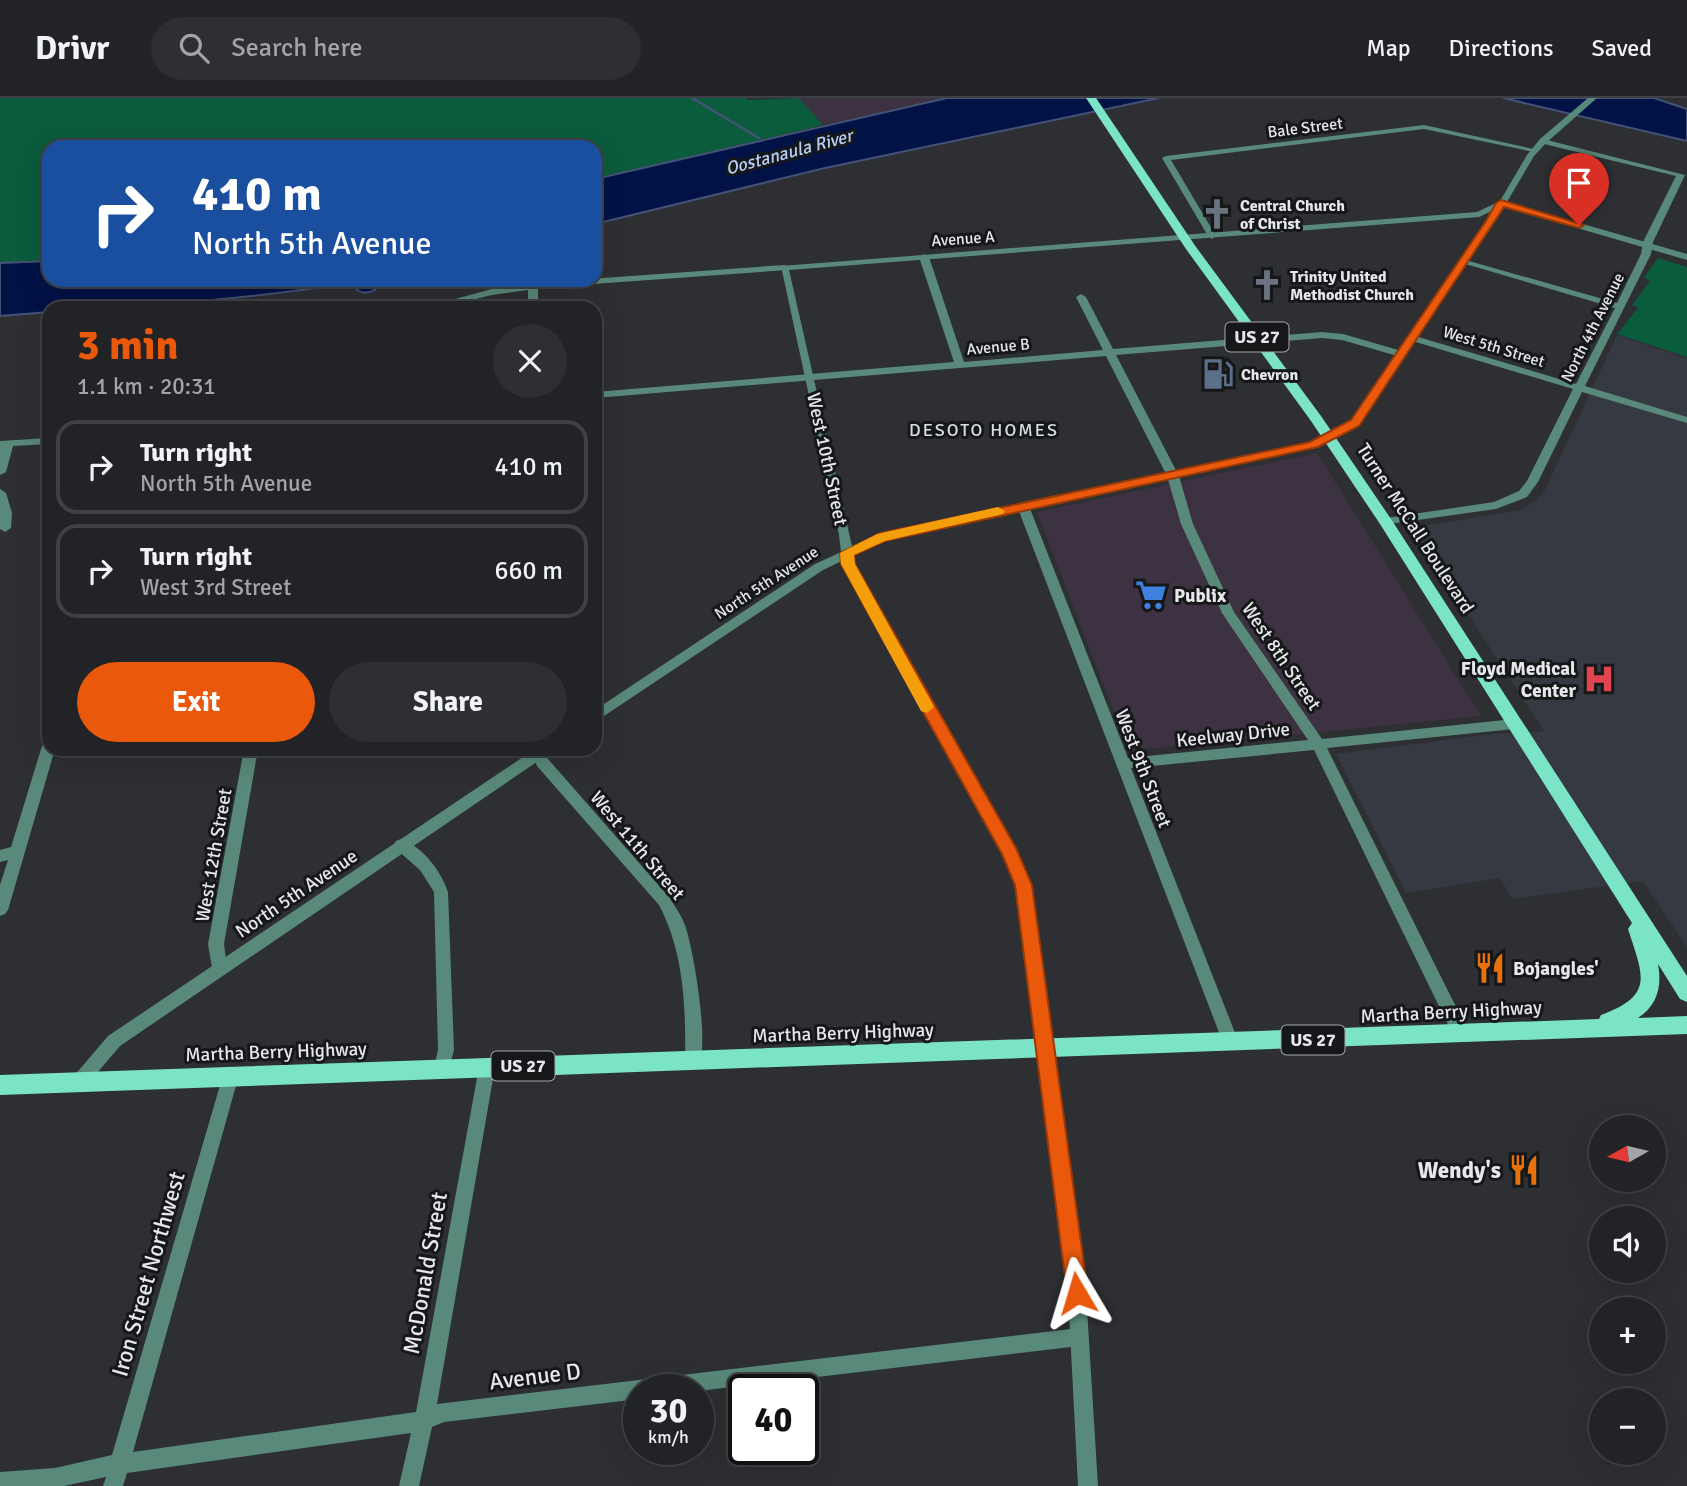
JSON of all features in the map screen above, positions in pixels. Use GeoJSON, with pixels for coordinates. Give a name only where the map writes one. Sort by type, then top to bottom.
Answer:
{"type":"FeatureCollection","features":[{"type":"Feature","properties":{"kind":"main road","name":"Turner McCall Boulevard"},"geometry":{"type":"LineString","coordinates":[[1091,98],[1185,238],[1329,437],[1386,522],[1687,993]]}},
{"type":"Feature","properties":{"kind":"main road","name":"US 27"},"geometry":{"type":"LineString","coordinates":[[1580,1028],[1628,1015],[1649,996],[1650,971],[1632,909]]}},
{"type":"Feature","properties":{"kind":"main road","name":"Martha Berry Highway"},"geometry":{"type":"LineString","coordinates":[[0,1085],[80,1080],[1231,1043],[1687,1025]]}},
{"type":"Feature","properties":{"kind":"street","name":"North 5th Avenue"},"geometry":{"type":"LineString","coordinates":[[602,712],[819,567],[881,537],[1314,445],[1355,423],[1465,261],[1534,150],[1593,98]]}},
{"type":"Feature","properties":{"kind":"street","name":"Bale Street"},"geometry":{"type":"LineString","coordinates":[[1212,236],[1166,158],[1424,127],[1534,150]]}},
{"type":"Feature","properties":{"kind":"street","name":"North 4th Avenue"},"geometry":{"type":"LineString","coordinates":[[1386,522],[1496,505],[1523,494],[1532,482],[1646,254],[1647,246],[1680,177],[1680,173],[1543,141]]}},
{"type":"Feature","properties":{"kind":"street","name":"Avenue A"},"geometry":{"type":"LineString","coordinates":[[602,281],[1479,214],[1501,203]]}},
{"type":"Feature","properties":{"kind":"street"},"geometry":{"type":"LineString","coordinates":[[1501,203],[1687,257]]}},
{"type":"Feature","properties":{"kind":"street"},"geometry":{"type":"LineString","coordinates":[[924,257],[960,365]]}},
{"type":"Feature","properties":{"kind":"street"},"geometry":{"type":"LineString","coordinates":[[1465,261],[1619,306]]}},
{"type":"Feature","properties":{"kind":"street","name":"West 10th Street"},"geometry":{"type":"LineString","coordinates":[[784,268],[810,378],[848,564],[1019,872],[1029,913],[1077,1293],[1088,1486]]}},
{"type":"Feature","properties":{"kind":"street","name":"Avenue A"},"geometry":{"type":"LineString","coordinates":[[456,301],[526,287]]}},
{"type":"Feature","properties":{"kind":"street","name":"West 8th Street"},"geometry":{"type":"LineString","coordinates":[[1081,297],[1172,476],[1187,524],[1228,613],[1318,744],[1461,1034]]}},
{"type":"Feature","properties":{"kind":"street","name":"Avenue B"},"geometry":{"type":"LineString","coordinates":[[602,394],[1338,335],[1401,354]]}},
{"type":"Feature","properties":{"kind":"street","name":"West 5th Street"},"geometry":{"type":"LineString","coordinates":[[1412,338],[1687,421]]}},
{"type":"Feature","properties":{"kind":"street"},"geometry":{"type":"LineString","coordinates":[[0,472],[4,444],[42,441]]}},
{"type":"Feature","properties":{"kind":"street"},"geometry":{"type":"LineString","coordinates":[[0,493],[6,513],[5,528]]}},
{"type":"Feature","properties":{"kind":"street","name":"West 9th Street"},"geometry":{"type":"LineString","coordinates":[[1023,506],[1231,1043]]}},
{"type":"Feature","properties":{"kind":"street","name":"Keelway Drive"},"geometry":{"type":"LineString","coordinates":[[1122,764],[1514,724]]}},
{"type":"Feature","properties":{"kind":"street"},"geometry":{"type":"LineString","coordinates":[[0,910],[46,756]]}},
{"type":"Feature","properties":{"kind":"street","name":"West 12th Street"},"geometry":{"type":"LineString","coordinates":[[219,968],[216,944],[250,756]]}},
{"type":"Feature","properties":{"kind":"street","name":"North 5th Avenue"},"geometry":{"type":"LineString","coordinates":[[80,1080],[114,1041],[531,756]]}},
{"type":"Feature","properties":{"kind":"street","name":"West 11th Street"},"geometry":{"type":"LineString","coordinates":[[541,756],[542,762],[664,901],[677,925],[690,996],[693,1060]]}},
{"type":"Feature","properties":{"kind":"street"},"geometry":{"type":"LineString","coordinates":[[401,845],[414,854],[435,878],[441,892],[446,1050],[442,1068]]}},
{"type":"Feature","properties":{"kind":"street"},"geometry":{"type":"LineString","coordinates":[[0,856],[17,852]]}},
{"type":"Feature","properties":{"kind":"street","name":"McDonald Street"},"geometry":{"type":"LineString","coordinates":[[410,1486],[487,1068]]}},
{"type":"Feature","properties":{"kind":"street","name":"Iron Street Northwest"},"geometry":{"type":"LineString","coordinates":[[113,1486],[231,1075]]}},
{"type":"Feature","properties":{"kind":"street","name":"Avenue D"},"geometry":{"type":"LineString","coordinates":[[0,1482],[55,1478],[118,1464],[424,1421],[442,1412],[1079,1337]]}},
{"type":"Feature","properties":{"kind":"shaded area"},"geometry":{"type":"Polygon","coordinates":[[[799,98],[947,98],[823,125],[799,98]]]}},
{"type":"Feature","properties":{"kind":"shaded area","name":"Floyd Medical Center"},"geometry":{"type":"Polygon","coordinates":[[[1617,335],[1687,358],[1687,947],[1643,881],[1512,899],[1500,878],[1406,893],[1336,754],[1492,734],[1544,731],[1416,534],[1423,526],[1522,510],[1537,499],[1544,492],[1617,335]]]}},
{"type":"Feature","properties":{"kind":"shaded area"},"geometry":{"type":"Polygon","coordinates":[[[1317,453],[1481,716],[1129,751],[1037,512],[1317,453]]]}},
{"type":"Feature","properties":{"kind":"green space"},"geometry":{"type":"Polygon","coordinates":[[[0,98],[799,98],[823,125],[602,177],[602,140],[42,140],[42,261],[0,263],[0,98]]]}},
{"type":"Feature","properties":{"kind":"green space"},"geometry":{"type":"Polygon","coordinates":[[[1658,258],[1687,267],[1687,357],[1617,334],[1638,308],[1632,305],[1650,281],[1644,277],[1658,258]]]}},
{"type":"Feature","properties":{"kind":"water","name":"Oostanaula River"},"geometry":{"type":"Polygon","coordinates":[[[947,98],[1159,98],[825,168],[602,222],[602,177],[947,98]]]}},
{"type":"Feature","properties":{"kind":"water"},"geometry":{"type":"Polygon","coordinates":[[[1503,98],[1654,98],[1687,109],[1687,141],[1503,98]]]}},
{"type":"Feature","properties":{"kind":"water"},"geometry":{"type":"Polygon","coordinates":[[[42,261],[42,287],[321,287],[201,301],[42,301],[42,313],[0,316],[0,263],[42,261]]]}},
{"type":"Feature","properties":{"kind":"water"},"geometry":{"type":"Polygon","coordinates":[[[354,287],[376,287],[375,290],[364,293],[354,287]]]}},
{"type":"Feature","properties":{"kind":"waterway"},"geometry":{"type":"LineString","coordinates":[[692,98],[759,138]]}},
{"type":"Feature","properties":{"kind":"slow traffic"},"geometry":{"type":"LineString","coordinates":[[927,707],[848,564],[847,553],[881,537],[998,511]]}},
{"type":"Feature","properties":{"kind":"place","name":"Central Church of Christ"},"geometry":{"type":"Point","coordinates":[1217,214]}},
{"type":"Feature","properties":{"kind":"place","name":"Trinity United Methodist Church"},"geometry":{"type":"Point","coordinates":[1267,285]}},
{"type":"Feature","properties":{"kind":"place","name":"Chevron"},"geometry":{"type":"Point","coordinates":[1218,374]}},
{"type":"Feature","properties":{"kind":"place","name":"Publix"},"geometry":{"type":"Point","coordinates":[1151,595]}},
{"type":"Feature","properties":{"kind":"place","name":"Floyd Medical Center"},"geometry":{"type":"Point","coordinates":[1599,679]}},
{"type":"Feature","properties":{"kind":"place","name":"Bojangles'"},"geometry":{"type":"Point","coordinates":[1490,968]}},
{"type":"Feature","properties":{"kind":"place","name":"Wendy's"},"geometry":{"type":"Point","coordinates":[1524,1170]}},
{"type":"Feature","properties":{"kind":"district","name":"DESOTO HOMES"},"geometry":{"type":"Point","coordinates":[984,430]}},
{"type":"Feature","properties":{"kind":"route"},"geometry":{"type":"LineString","coordinates":[[1077,1293],[1024,885],[1010,853],[939,731],[848,564],[847,553],[881,537],[1314,445],[1355,423],[1492,221],[1501,203],[1579,225]]}}]}
